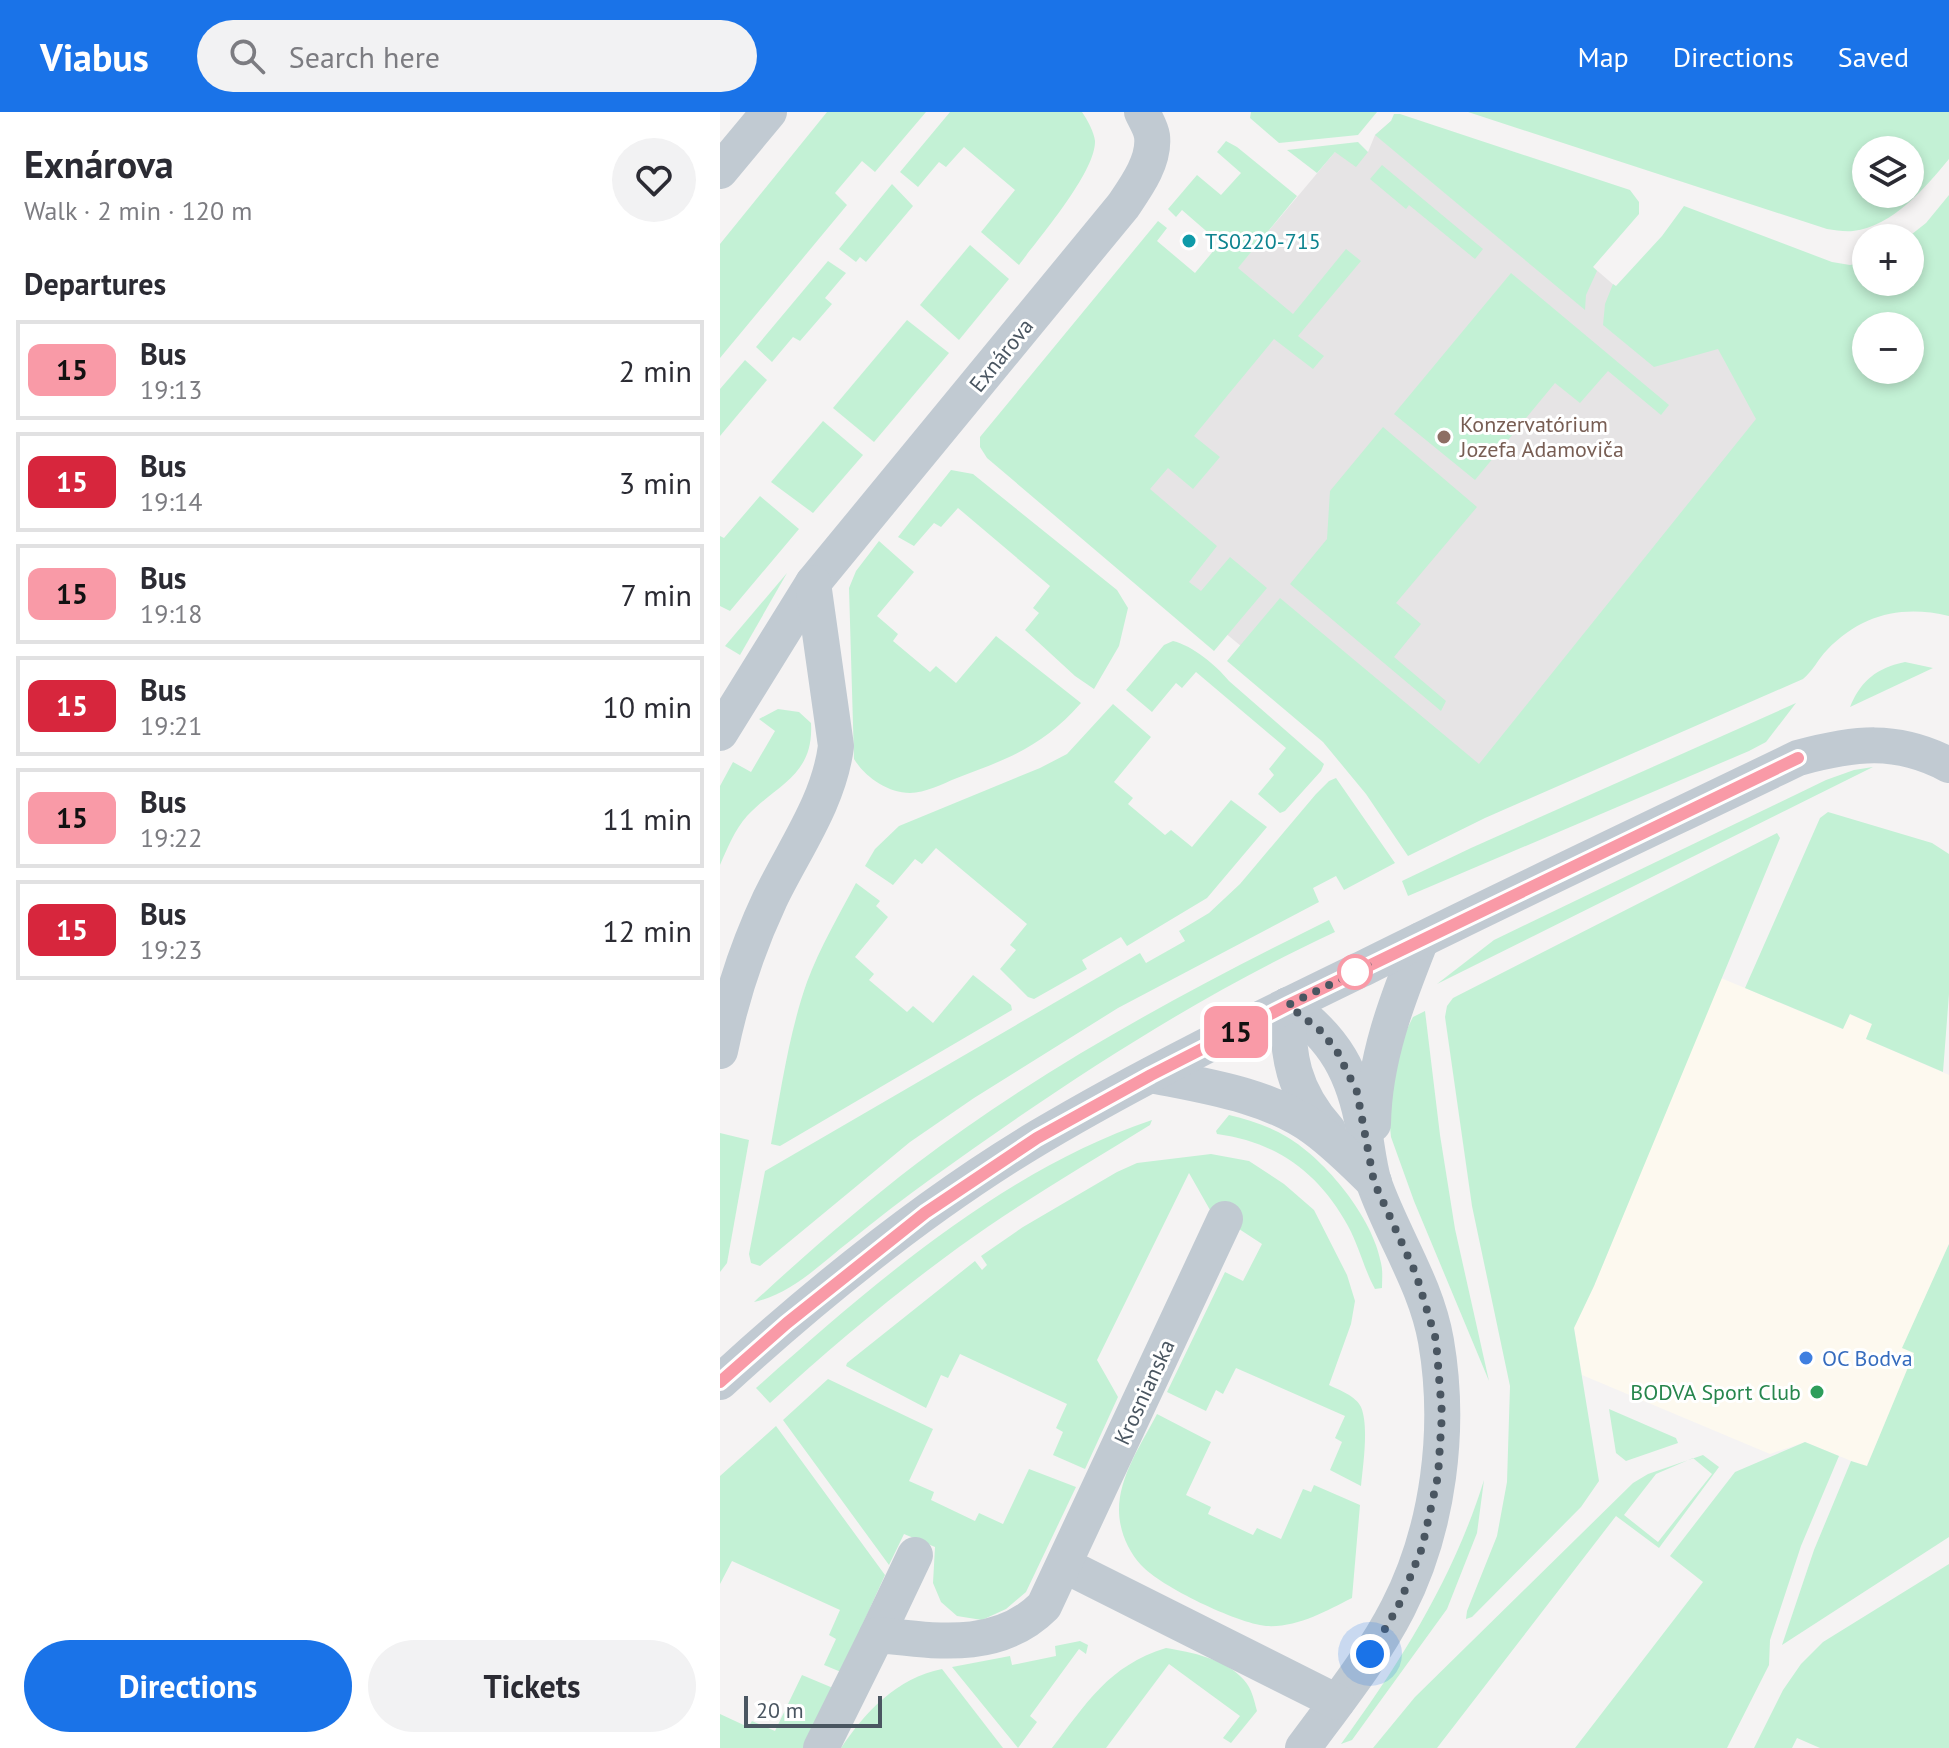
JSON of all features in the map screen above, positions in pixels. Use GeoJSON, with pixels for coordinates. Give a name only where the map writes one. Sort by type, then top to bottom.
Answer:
{"type":"FeatureCollection","features":[{"type":"Feature","properties":{"kind":"street"},"geometry":{"type":"LineString","coordinates":[[720,171],[769,112]]}},
{"type":"Feature","properties":{"kind":"street","name":"Exnárova"},"geometry":{"type":"LineString","coordinates":[[720,733],[813,583],[1138,185],[1148,161],[1147,124]]}},
{"type":"Feature","properties":{"kind":"street"},"geometry":{"type":"LineString","coordinates":[[720,1051],[739,974],[770,900],[824,793],[834,764],[836,746],[813,583]]}},
{"type":"Feature","properties":{"kind":"street"},"geometry":{"type":"LineString","coordinates":[[723,1372],[925,1213],[1037,1138],[1288,1005],[1798,758],[1862,744],[1915,751],[1949,765]]}},
{"type":"Feature","properties":{"kind":"street"},"geometry":{"type":"LineString","coordinates":[[1374,1182],[1374,1089],[1380,1056],[1421,940]]}},
{"type":"Feature","properties":{"kind":"street"},"geometry":{"type":"LineString","coordinates":[[1288,1005],[1322,1032],[1349,1075],[1359,1102],[1374,1182],[1416,1274],[1436,1340],[1442,1414],[1438,1476],[1418,1560],[1398,1607],[1337,1702],[1303,1748]]}},
{"type":"Feature","properties":{"kind":"street"},"geometry":{"type":"LineString","coordinates":[[1288,1005],[1287,1029],[1292,1065],[1303,1099],[1374,1182]]}},
{"type":"Feature","properties":{"kind":"street"},"geometry":{"type":"LineString","coordinates":[[1151,1075],[1252,1099],[1290,1113],[1340,1149],[1374,1182]]}},
{"type":"Feature","properties":{"kind":"street","name":"Krosnianska"},"geometry":{"type":"LineString","coordinates":[[877,1635],[973,1641],[1018,1627],[1044,1606],[1225,1219]]}},
{"type":"Feature","properties":{"kind":"street"},"geometry":{"type":"LineString","coordinates":[[821,1748],[915,1555]]}},
{"type":"Feature","properties":{"kind":"street"},"geometry":{"type":"LineString","coordinates":[[1064,1565],[1337,1702]]}},
{"type":"Feature","properties":{"kind":"shaded area","name":"Konzervatórium Jozefa Adamoviča"},"geometry":{"type":"Polygon","coordinates":[[[1391,121],[1615,286],[1870,411],[1516,799],[1340,728],[1020,463],[1197,316],[1335,152],[1368,152],[1375,135],[1391,121]]]}},
{"type":"Feature","properties":{"kind":"shaded area"},"geometry":{"type":"Polygon","coordinates":[[[1721,978],[1842,1029],[1849,1014],[1872,1024],[1866,1039],[1949,1075],[1949,1244],[1913,1325],[1927,1332],[1866,1467],[1805,1442],[1770,1454],[1582,1375],[1574,1327],[1594,1286],[1721,978]]]}},
{"type":"Feature","properties":{"kind":"green space"},"geometry":{"type":"Polygon","coordinates":[[[827,112],[926,112],[875,172],[862,161],[835,193],[847,205],[720,358],[720,244],[827,112]]]}},
{"type":"Feature","properties":{"kind":"green space"},"geometry":{"type":"Polygon","coordinates":[[[950,112],[1082,112],[1090,126],[1095,141],[1086,170],[1019,265],[981,232],[1015,190],[964,147],[946,167],[939,162],[918,187],[900,172],[950,112]]]}},
{"type":"Feature","properties":{"kind":"green space"},"geometry":{"type":"Polygon","coordinates":[[[1251,112],[1377,112],[1358,135],[1279,143],[1250,118],[1251,112]]]}},
{"type":"Feature","properties":{"kind":"green space"},"geometry":{"type":"Polygon","coordinates":[[[1468,112],[1949,112],[1949,159],[1924,187],[1924,136],[1852,136],[1852,208],[1902,208],[1877,224],[1852,224],[1850,231],[1827,229],[1468,112]]]}},
{"type":"Feature","properties":{"kind":"green space"},"geometry":{"type":"Polygon","coordinates":[[[1394,114],[1630,190],[1639,202],[1639,214],[1593,267],[1597,271],[1586,295],[1585,310],[1375,135],[1391,121],[1394,114]]]}},
{"type":"Feature","properties":{"kind":"green space"},"geometry":{"type":"Polygon","coordinates":[[[1226,141],[1297,196],[1238,268],[1293,314],[1346,249],[1361,261],[1298,336],[1324,356],[1313,369],[1274,339],[1194,436],[1220,457],[1193,489],[1168,468],[1150,489],[1217,546],[1189,582],[1201,591],[1230,557],[1267,588],[1214,651],[987,458],[980,447],[980,437],[1158,221],[1167,228],[1157,241],[1195,273],[1220,243],[1182,210],[1176,217],[1168,209],[1197,175],[1221,195],[1241,173],[1217,152],[1226,141]]]}},
{"type":"Feature","properties":{"kind":"green space"},"geometry":{"type":"Polygon","coordinates":[[[1358,142],[1368,152],[1356,167],[1335,152],[1317,173],[1287,150],[1358,142]]]}},
{"type":"Feature","properties":{"kind":"green space"},"geometry":{"type":"Polygon","coordinates":[[[1382,165],[1483,249],[1475,259],[1409,205],[1406,209],[1370,179],[1382,165]]]}},
{"type":"Feature","properties":{"kind":"green space"},"geometry":{"type":"Polygon","coordinates":[[[892,184],[913,206],[866,262],[860,257],[856,262],[839,249],[892,184]]]}},
{"type":"Feature","properties":{"kind":"green space"},"geometry":{"type":"Polygon","coordinates":[[[1949,195],[1949,616],[1899,612],[1869,621],[1840,638],[1803,679],[1485,818],[1408,856],[1366,794],[1323,742],[1227,661],[1280,598],[1479,764],[1756,419],[1718,349],[1654,367],[1603,325],[1605,304],[1613,284],[1616,286],[1662,236],[1684,206],[1832,262],[1852,265],[1852,296],[1924,296],[1924,225],[1949,195]]]}},
{"type":"Feature","properties":{"kind":"green space"},"geometry":{"type":"Polygon","coordinates":[[[970,245],[1009,279],[959,340],[920,305],[970,245]]]}},
{"type":"Feature","properties":{"kind":"green space"},"geometry":{"type":"Polygon","coordinates":[[[828,261],[846,273],[825,298],[832,304],[800,341],[793,337],[772,362],[756,347],[828,261]]]}},
{"type":"Feature","properties":{"kind":"green space"},"geometry":{"type":"Polygon","coordinates":[[[1511,273],[1669,405],[1661,415],[1608,371],[1580,403],[1555,383],[1475,480],[1394,414],[1511,273]]]}},
{"type":"Feature","properties":{"kind":"green space"},"geometry":{"type":"Polygon","coordinates":[[[907,320],[949,353],[874,442],[833,408],[907,320]]]}},
{"type":"Feature","properties":{"kind":"green space"},"geometry":{"type":"Polygon","coordinates":[[[745,360],[767,380],[720,436],[720,389],[745,360]]]}},
{"type":"Feature","properties":{"kind":"green space"},"geometry":{"type":"Polygon","coordinates":[[[823,421],[863,455],[813,513],[771,482],[823,421]]]}},
{"type":"Feature","properties":{"kind":"green space"},"geometry":{"type":"Polygon","coordinates":[[[1383,427],[1477,507],[1396,603],[1421,624],[1394,657],[1446,701],[1441,711],[1290,584],[1327,539],[1330,491],[1383,427]]]}},
{"type":"Feature","properties":{"kind":"green space"},"geometry":{"type":"Polygon","coordinates":[[[951,470],[973,474],[1117,590],[1128,608],[1119,646],[1094,689],[1075,676],[1025,630],[1039,613],[1033,608],[1050,586],[958,508],[941,527],[934,523],[914,546],[898,537],[951,470]]]}},
{"type":"Feature","properties":{"kind":"green space"},"geometry":{"type":"Polygon","coordinates":[[[760,496],[799,529],[730,611],[720,606],[720,536],[724,538],[760,496]]]}},
{"type":"Feature","properties":{"kind":"green space"},"geometry":{"type":"Polygon","coordinates":[[[879,541],[914,572],[877,616],[898,634],[893,641],[930,672],[936,666],[956,683],[996,636],[1081,703],[1053,730],[1025,749],[934,788],[916,793],[902,792],[871,778],[854,759],[849,588],[856,571],[879,541]]]}},
{"type":"Feature","properties":{"kind":"green space"},"geometry":{"type":"Polygon","coordinates":[[[787,573],[740,655],[725,646],[787,573]]]}},
{"type":"Feature","properties":{"kind":"green space"},"geometry":{"type":"Polygon","coordinates":[[[1173,641],[1211,663],[1324,764],[1285,811],[1280,813],[1258,794],[1274,775],[1269,769],[1286,748],[1196,672],[1182,688],[1176,683],[1152,712],[1126,690],[1164,645],[1173,641]]]}},
{"type":"Feature","properties":{"kind":"green space"},"geometry":{"type":"Polygon","coordinates":[[[1905,662],[1933,668],[1850,707],[1859,689],[1871,677],[1905,662]]]}},
{"type":"Feature","properties":{"kind":"green space"},"geometry":{"type":"Polygon","coordinates":[[[1796,703],[1766,742],[1749,751],[1408,896],[1402,881],[1796,703]]]}},
{"type":"Feature","properties":{"kind":"green space"},"geometry":{"type":"Polygon","coordinates":[[[1113,704],[1151,737],[1114,782],[1133,798],[1128,804],[1165,835],[1171,830],[1192,847],[1231,800],[1267,827],[1207,898],[1127,946],[1121,937],[1082,960],[1087,969],[1034,999],[1028,997],[1000,969],[1016,950],[1010,945],[1027,924],[936,848],[922,864],[915,859],[893,885],[865,866],[875,849],[899,826],[1067,754],[1113,704]]]}},
{"type":"Feature","properties":{"kind":"green space"},"geometry":{"type":"Polygon","coordinates":[[[778,709],[799,712],[811,723],[806,755],[791,777],[743,821],[720,865],[720,786],[733,762],[751,772],[775,731],[759,719],[778,709]]]}},
{"type":"Feature","properties":{"kind":"green space"},"geometry":{"type":"Polygon","coordinates":[[[1873,767],[1437,984],[1494,940],[1826,780],[1873,767]]]}},
{"type":"Feature","properties":{"kind":"green space"},"geometry":{"type":"Polygon","coordinates":[[[1336,778],[1395,863],[1344,890],[1336,876],[1313,888],[1319,902],[1118,1008],[910,1142],[760,1266],[751,1263],[749,1254],[765,1171],[1140,953],[1146,963],[1185,941],[1179,931],[1209,913],[1240,884],[1316,794],[1336,778]]]}},
{"type":"Feature","properties":{"kind":"green space"},"geometry":{"type":"Polygon","coordinates":[[[1828,812],[1932,843],[1949,854],[1949,994],[1943,1072],[1866,1039],[1872,1024],[1850,1014],[1843,1029],[1745,988],[1820,818],[1828,812]]]}},
{"type":"Feature","properties":{"kind":"green space"},"geometry":{"type":"Polygon","coordinates":[[[1777,833],[1780,838],[1574,1328],[1599,1481],[1581,1507],[1472,1617],[1466,1619],[1497,1536],[1507,1482],[1510,1386],[1472,1206],[1445,1017],[1447,1006],[1453,998],[1777,833]]]}},
{"type":"Feature","properties":{"kind":"green space"},"geometry":{"type":"Polygon","coordinates":[[[856,883],[880,901],[876,906],[888,917],[855,957],[874,974],[869,980],[907,1012],[913,1006],[933,1023],[973,975],[1011,1005],[1012,1010],[780,1146],[771,1144],[790,1041],[807,982],[856,883]]]}},
{"type":"Feature","properties":{"kind":"green space"},"geometry":{"type":"Polygon","coordinates":[[[1329,920],[1335,932],[1229,986],[1128,1046],[932,1178],[805,1277],[781,1292],[754,1302],[895,1180],[1014,1095],[1116,1032],[1329,920]]]}},
{"type":"Feature","properties":{"kind":"green space"},"geometry":{"type":"Polygon","coordinates":[[[1425,1011],[1455,1229],[1489,1381],[1414,1201],[1391,1137],[1388,1108],[1401,1041],[1413,1017],[1425,1011]]]}},
{"type":"Feature","properties":{"kind":"green space"},"geometry":{"type":"Polygon","coordinates":[[[1229,1115],[1287,1137],[1332,1175],[1358,1209],[1376,1246],[1381,1263],[1382,1288],[1375,1289],[1348,1226],[1337,1207],[1310,1176],[1294,1163],[1259,1144],[1217,1134],[1216,1131],[1229,1115]]]}},
{"type":"Feature","properties":{"kind":"green space"},"geometry":{"type":"Polygon","coordinates":[[[1152,1120],[1150,1125],[1005,1215],[934,1265],[862,1322],[770,1403],[756,1388],[893,1271],[992,1200],[1044,1168],[1152,1120]]]}},
{"type":"Feature","properties":{"kind":"green space"},"geometry":{"type":"Polygon","coordinates":[[[720,1133],[749,1140],[727,1263],[720,1272],[720,1133]]]}},
{"type":"Feature","properties":{"kind":"green space"},"geometry":{"type":"Polygon","coordinates":[[[1211,1154],[1249,1161],[1284,1184],[1314,1210],[1347,1275],[1355,1301],[1351,1324],[1329,1385],[1351,1397],[1361,1407],[1365,1435],[1361,1486],[1330,1470],[1342,1442],[1335,1438],[1345,1416],[1236,1368],[1223,1394],[1216,1390],[1206,1411],[1167,1392],[1225,1272],[1243,1281],[1262,1244],[1210,1210],[1189,1173],[1097,1360],[1118,1397],[1085,1469],[1053,1455],[1063,1432],[1056,1428],[1067,1404],[960,1354],[948,1378],[941,1375],[926,1408],[846,1366],[975,1261],[982,1270],[987,1265],[981,1256],[1023,1227],[1117,1172],[1137,1163],[1211,1154]]]}},
{"type":"Feature","properties":{"kind":"green space"},"geometry":{"type":"Polygon","coordinates":[[[1949,1244],[1949,1537],[1782,1645],[1814,1550],[1851,1461],[1867,1466],[1914,1353],[1902,1348],[1949,1244]]]}},
{"type":"Feature","properties":{"kind":"green space"},"geometry":{"type":"Polygon","coordinates":[[[828,1379],[933,1429],[909,1481],[934,1492],[931,1500],[975,1521],[979,1513],[1003,1524],[1029,1469],[1076,1487],[1026,1592],[1006,1609],[982,1620],[957,1616],[941,1602],[933,1583],[935,1547],[904,1534],[889,1565],[783,1420],[828,1379]]]}},
{"type":"Feature","properties":{"kind":"green space"},"geometry":{"type":"Polygon","coordinates":[[[1609,1409],[1676,1438],[1678,1443],[1626,1461],[1616,1453],[1609,1409]]]}},
{"type":"Feature","properties":{"kind":"green space"},"geometry":{"type":"Polygon","coordinates":[[[1157,1414],[1211,1442],[1186,1495],[1211,1507],[1208,1514],[1253,1535],[1257,1528],[1281,1539],[1303,1489],[1311,1492],[1314,1485],[1360,1505],[1352,1598],[1300,1621],[1266,1626],[1200,1603],[1141,1565],[1128,1547],[1123,1532],[1119,1518],[1120,1497],[1132,1460],[1157,1414]]]}},
{"type":"Feature","properties":{"kind":"green space"},"geometry":{"type":"Polygon","coordinates":[[[776,1426],[885,1575],[841,1672],[824,1665],[836,1639],[829,1635],[840,1610],[732,1561],[720,1584],[720,1476],[776,1426]]]}},
{"type":"Feature","properties":{"kind":"green space"},"geometry":{"type":"Polygon","coordinates":[[[1805,1442],[1839,1456],[1801,1546],[1770,1640],[1769,1665],[1727,1748],[1575,1748],[1703,1582],[1670,1556],[1735,1472],[1805,1442]]]}},
{"type":"Feature","properties":{"kind":"green space"},"geometry":{"type":"Polygon","coordinates":[[[1703,1455],[1719,1467],[1659,1548],[1616,1516],[1437,1748],[1373,1748],[1415,1697],[1633,1483],[1648,1474],[1688,1460],[1656,1474],[1624,1515],[1658,1542],[1712,1474],[1693,1458],[1703,1455]]]}},
{"type":"Feature","properties":{"kind":"green space"},"geometry":{"type":"Polygon","coordinates":[[[1484,1480],[1477,1533],[1447,1609],[1352,1740],[1341,1744],[1424,1618],[1457,1551],[1484,1480]]]}},
{"type":"Feature","properties":{"kind":"green space"},"geometry":{"type":"Polygon","coordinates":[[[1949,1564],[1949,1748],[1820,1748],[1797,1738],[1792,1748],[1754,1748],[1783,1690],[1801,1664],[1823,1642],[1949,1564]]]}},
{"type":"Feature","properties":{"kind":"green space"},"geometry":{"type":"Polygon","coordinates":[[[1080,1641],[1088,1645],[1086,1654],[1079,1649],[1030,1716],[1037,1722],[1018,1748],[952,1667],[1010,1656],[1012,1665],[1056,1656],[1055,1646],[1080,1641]]]}},
{"type":"Feature","properties":{"kind":"green space"},"geometry":{"type":"Polygon","coordinates":[[[1166,1648],[1218,1662],[1247,1683],[1257,1711],[1231,1743],[1223,1738],[1240,1716],[1169,1664],[1106,1748],[1052,1748],[1100,1688],[1129,1665],[1166,1648]]]}},
{"type":"Feature","properties":{"kind":"green space"},"geometry":{"type":"Polygon","coordinates":[[[942,1669],[1003,1748],[841,1748],[884,1698],[911,1680],[942,1669]]]}},
{"type":"Feature","properties":{"kind":"green space"},"geometry":{"type":"Polygon","coordinates":[[[802,1675],[833,1688],[806,1748],[720,1748],[720,1714],[748,1727],[752,1721],[775,1731],[802,1675]]]}},
{"type":"Feature","properties":{"kind":"bus line","name":"15"},"geometry":{"type":"LineString","coordinates":[[720,1382],[787,1323],[925,1213],[1037,1138],[1288,1005],[1798,758]]}},
{"type":"Feature","properties":{"kind":"place","name":"TS0220-715"},"geometry":{"type":"Point","coordinates":[1189,241]}},
{"type":"Feature","properties":{"kind":"place","name":"Konzervatórium Jozefa Adamoviča"},"geometry":{"type":"Point","coordinates":[1444,437]}},
{"type":"Feature","properties":{"kind":"place","name":"OC Bodva"},"geometry":{"type":"Point","coordinates":[1806,1358]}},
{"type":"Feature","properties":{"kind":"place","name":"BODVA Sport Club"},"geometry":{"type":"Point","coordinates":[1817,1392]}},
{"type":"Feature","properties":{"kind":"route"},"geometry":{"type":"LineString","coordinates":[[1355,972],[1368,966],[1288,1005],[1322,1032],[1338,1053],[1357,1092],[1374,1182],[1416,1274],[1436,1340],[1442,1414],[1438,1476],[1422,1548],[1398,1607],[1370,1654]]}}]}
